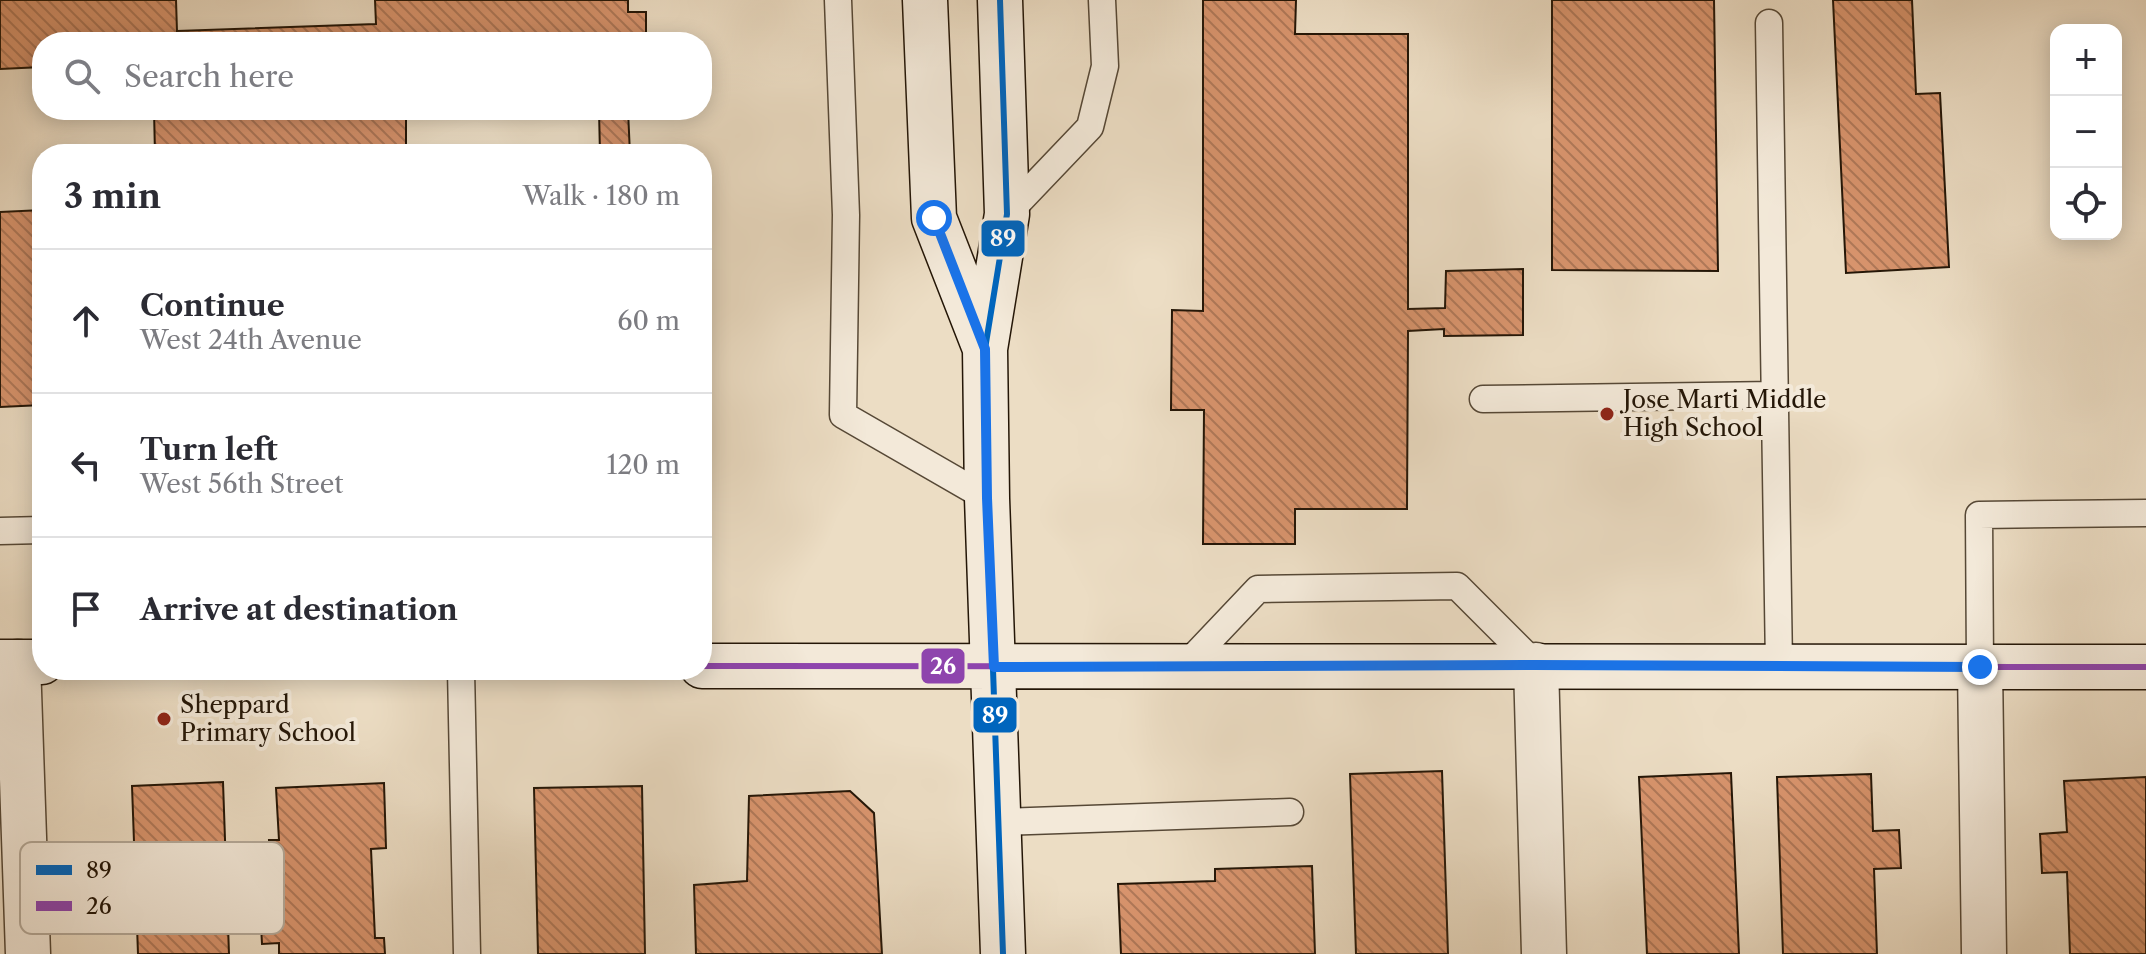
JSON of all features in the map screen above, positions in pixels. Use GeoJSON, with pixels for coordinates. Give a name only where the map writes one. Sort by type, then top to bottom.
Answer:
{"type":"FeatureCollection","features":[{"type":"Feature","properties":{"kind":"street"},"geometry":{"type":"LineString","coordinates":[[925,0],[934,218],[985,349]]}},
{"type":"Feature","properties":{"kind":"street"},"geometry":{"type":"LineString","coordinates":[[1000,0],[1007,214],[985,349],[987,498],[1003,954]]}},
{"type":"Feature","properties":{"kind":"street"},"geometry":{"type":"LineString","coordinates":[[20,662],[25,842]]}},
{"type":"Feature","properties":{"kind":"street"},"geometry":{"type":"LineString","coordinates":[[1536,665],[1544,954]]}},
{"type":"Feature","properties":{"kind":"street"},"geometry":{"type":"LineString","coordinates":[[712,666],[2146,667]]}},
{"type":"Feature","properties":{"kind":"street"},"geometry":{"type":"LineString","coordinates":[[1980,667],[1984,954]]}},
{"type":"Feature","properties":{"kind":"street"},"geometry":{"type":"LineString","coordinates":[[27,934],[28,954]]}},
{"type":"Feature","properties":{"kind":"lane"},"geometry":{"type":"LineString","coordinates":[[838,0],[846,215],[843,415],[987,498]]}},
{"type":"Feature","properties":{"kind":"lane"},"geometry":{"type":"LineString","coordinates":[[1007,214],[1090,127],[1105,66],[1102,0]]}},
{"type":"Feature","properties":{"kind":"lane"},"geometry":{"type":"LineString","coordinates":[[1769,23],[1779,666]]}},
{"type":"Feature","properties":{"kind":"lane"},"geometry":{"type":"LineString","coordinates":[[1483,399],[1775,395]]}},
{"type":"Feature","properties":{"kind":"lane"},"geometry":{"type":"LineString","coordinates":[[1980,667],[1979,515],[2146,513]]}},
{"type":"Feature","properties":{"kind":"lane"},"geometry":{"type":"LineString","coordinates":[[0,531],[32,530]]}},
{"type":"Feature","properties":{"kind":"lane"},"geometry":{"type":"LineString","coordinates":[[1185,666],[1258,589],[1457,586],[1536,665]]}},
{"type":"Feature","properties":{"kind":"lane"},"geometry":{"type":"LineString","coordinates":[[461,680],[467,954]]}},
{"type":"Feature","properties":{"kind":"lane"},"geometry":{"type":"LineString","coordinates":[[999,822],[1290,812]]}},
{"type":"Feature","properties":{"kind":"building"},"geometry":{"type":"Polygon","coordinates":[[[0,0],[176,0],[177,31],[376,24],[375,0],[628,0],[628,12],[646,12],[646,32],[32,32],[32,67],[0,69],[0,0]]]}},
{"type":"Feature","properties":{"kind":"building"},"geometry":{"type":"Polygon","coordinates":[[[1203,0],[1296,0],[1295,34],[1408,34],[1408,309],[1445,308],[1446,271],[1523,269],[1523,335],[1444,336],[1444,329],[1408,331],[1407,509],[1295,509],[1295,544],[1203,544],[1204,410],[1171,410],[1172,310],[1203,311],[1203,0]]]}},
{"type":"Feature","properties":{"kind":"building"},"geometry":{"type":"Polygon","coordinates":[[[1552,0],[1714,0],[1718,271],[1552,270],[1552,0]]]}},
{"type":"Feature","properties":{"kind":"building"},"geometry":{"type":"Polygon","coordinates":[[[1833,0],[1912,0],[1916,94],[1940,93],[1949,267],[1846,273],[1833,0]]]}},
{"type":"Feature","properties":{"kind":"building"},"geometry":{"type":"Polygon","coordinates":[[[154,120],[406,120],[406,144],[155,144],[154,120]]]}},
{"type":"Feature","properties":{"kind":"building"},"geometry":{"type":"Polygon","coordinates":[[[599,120],[628,120],[630,144],[600,144],[599,120]]]}},
{"type":"Feature","properties":{"kind":"building"},"geometry":{"type":"Polygon","coordinates":[[[32,210],[32,405],[0,407],[0,212],[32,210]]]}},
{"type":"Feature","properties":{"kind":"building"},"geometry":{"type":"Polygon","coordinates":[[[1442,771],[1448,954],[1356,954],[1350,774],[1442,771]]]}},
{"type":"Feature","properties":{"kind":"building"},"geometry":{"type":"Polygon","coordinates":[[[1731,773],[1739,954],[1647,954],[1639,777],[1731,773]]]}},
{"type":"Feature","properties":{"kind":"building"},"geometry":{"type":"Polygon","coordinates":[[[1871,774],[1873,831],[1899,830],[1901,868],[1874,869],[1877,954],[1783,954],[1777,777],[1871,774]]]}},
{"type":"Feature","properties":{"kind":"building"},"geometry":{"type":"Polygon","coordinates":[[[2146,777],[2146,954],[2070,954],[2067,872],[2042,873],[2040,834],[2067,832],[2064,781],[2146,777]]]}},
{"type":"Feature","properties":{"kind":"building"},"geometry":{"type":"Polygon","coordinates":[[[223,782],[225,842],[134,842],[132,786],[223,782]]]}},
{"type":"Feature","properties":{"kind":"building"},"geometry":{"type":"Polygon","coordinates":[[[384,783],[386,848],[371,849],[375,938],[384,938],[385,954],[279,954],[279,943],[262,944],[261,934],[284,934],[284,842],[269,842],[279,840],[276,788],[384,783]]]}},
{"type":"Feature","properties":{"kind":"building"},"geometry":{"type":"Polygon","coordinates":[[[642,786],[645,954],[538,954],[534,788],[642,786]]]}},
{"type":"Feature","properties":{"kind":"building"},"geometry":{"type":"Polygon","coordinates":[[[850,791],[874,813],[882,954],[696,954],[694,885],[747,881],[749,796],[850,791]]]}},
{"type":"Feature","properties":{"kind":"building"},"geometry":{"type":"Polygon","coordinates":[[[1312,866],[1315,954],[1121,954],[1118,884],[1215,881],[1215,869],[1312,866]]]}},
{"type":"Feature","properties":{"kind":"building"},"geometry":{"type":"Polygon","coordinates":[[[137,934],[228,934],[229,954],[138,954],[137,934]]]}},
{"type":"Feature","properties":{"kind":"transit line","name":"89"},"geometry":{"type":"LineString","coordinates":[[1000,0],[1007,214],[985,349],[987,498],[1003,954]]}},
{"type":"Feature","properties":{"kind":"transit line","name":"26"},"geometry":{"type":"LineString","coordinates":[[712,666],[2146,667]]}},
{"type":"Feature","properties":{"kind":"place","name":"Jose Marti Middle High School"},"geometry":{"type":"Point","coordinates":[1607,414]}},
{"type":"Feature","properties":{"kind":"place","name":"Sheppard Primary School"},"geometry":{"type":"Point","coordinates":[164,719]}},
{"type":"Feature","properties":{"kind":"route"},"geometry":{"type":"LineString","coordinates":[[934,218],[985,349],[994,667],[1980,667]]}}]}
